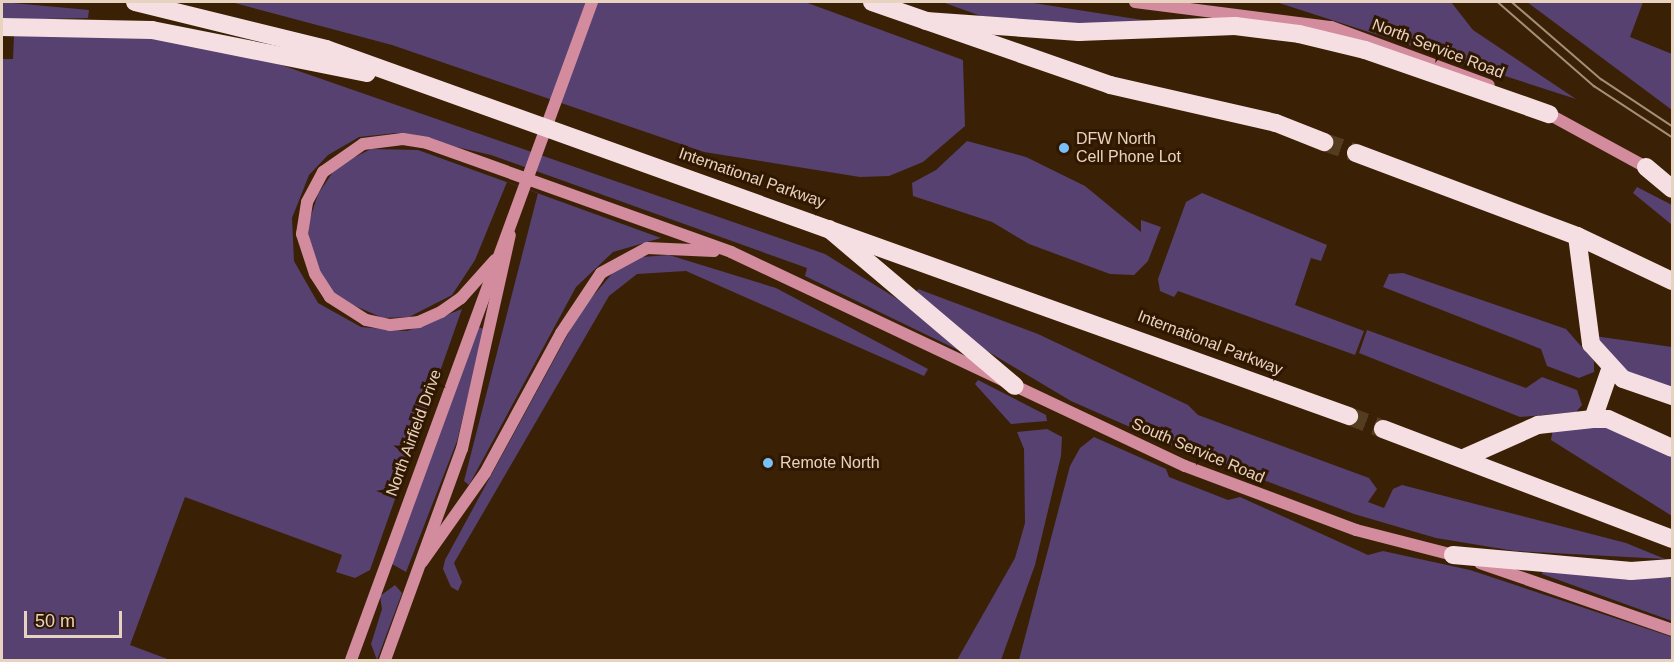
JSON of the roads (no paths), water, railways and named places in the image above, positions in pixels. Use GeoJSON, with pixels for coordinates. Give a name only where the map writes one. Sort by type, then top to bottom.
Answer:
{"type":"FeatureCollection","features":[{"type":"Feature","properties":{"kind":"highway","name":"International Parkway"},"geometry":{"type":"LineString","coordinates":[[135,2],[269,32],[447,92],[823,223],[1349,416]]}},
{"type":"Feature","properties":{"kind":"highway"},"geometry":{"type":"LineString","coordinates":[[872,2],[1110,85],[1276,123],[1324,141]]}},
{"type":"Feature","properties":{"kind":"highway"},"geometry":{"type":"LineString","coordinates":[[926,21],[1079,32],[1235,26],[1323,42],[1428,82],[1470,87],[1549,114]]}},
{"type":"Feature","properties":{"kind":"highway"},"geometry":{"type":"LineString","coordinates":[[2,27],[86,26],[195,36],[447,92]]}},
{"type":"Feature","properties":{"kind":"highway"},"geometry":{"type":"LineString","coordinates":[[1356,153],[1577,236],[1672,282]]}},
{"type":"Feature","properties":{"kind":"highway"},"geometry":{"type":"LineString","coordinates":[[1646,167],[1672,189]]}},
{"type":"Feature","properties":{"kind":"highway"},"geometry":{"type":"LineString","coordinates":[[823,223],[1015,386]]}},
{"type":"Feature","properties":{"kind":"highway"},"geometry":{"type":"LineString","coordinates":[[1577,236],[1588,336],[1623,379],[1672,396]]}},
{"type":"Feature","properties":{"kind":"highway"},"geometry":{"type":"LineString","coordinates":[[1593,419],[1611,367]]}},
{"type":"Feature","properties":{"kind":"highway"},"geometry":{"type":"LineString","coordinates":[[1466,457],[1538,425],[1593,419],[1608,419],[1672,448]]}},
{"type":"Feature","properties":{"kind":"highway"},"geometry":{"type":"LineString","coordinates":[[1383,429],[1466,457],[1672,539]]}},
{"type":"Feature","properties":{"kind":"highway"},"geometry":{"type":"LineString","coordinates":[[1454,555],[1581,564],[1630,571],[1672,568]]}},
{"type":"Feature","properties":{"kind":"main road","name":"North Airfield Drive"},"geometry":{"type":"LineString","coordinates":[[351,660],[495,260],[513,219],[592,2]]}},
{"type":"Feature","properties":{"kind":"main road","name":"North Service Road"},"geometry":{"type":"LineString","coordinates":[[1135,2],[1331,27],[1467,75],[1549,114],[1672,183]]}},
{"type":"Feature","properties":{"kind":"main road","name":"South Service Road"},"geometry":{"type":"LineString","coordinates":[[495,260],[461,298],[441,312],[400,324],[366,320],[330,297],[315,274],[302,234],[307,202],[323,172],[340,157],[363,144],[403,139],[484,162],[731,252],[1185,466],[1290,507],[1454,555],[1672,630]]}},
{"type":"Feature","properties":{"kind":"main road","name":"North Airfield Drive"},"geometry":{"type":"LineString","coordinates":[[385,660],[422,562],[481,378],[513,219]]}},
{"type":"Feature","properties":{"kind":"main road"},"geometry":{"type":"LineString","coordinates":[[422,562],[485,473],[561,333],[601,273],[647,248],[731,252]]}},
{"type":"Feature","properties":{"kind":"tunnel"},"geometry":{"type":"LineString","coordinates":[[1324,142],[1356,153]]}},
{"type":"Feature","properties":{"kind":"tunnel"},"geometry":{"type":"LineString","coordinates":[[1349,416],[1383,429]]}},
{"type":"Feature","properties":{"kind":"tram line"},"geometry":{"type":"LineString","coordinates":[[1498,2],[1594,86],[1672,137]]}},
{"type":"Feature","properties":{"kind":"tram line"},"geometry":{"type":"LineString","coordinates":[[1512,2],[1601,79],[1672,126]]}},
{"type":"Feature","properties":{"kind":"place","name":"DFW North Cell Phone Lot"},"geometry":{"type":"Point","coordinates":[1064,148]}},
{"type":"Feature","properties":{"kind":"place","name":"Remote North"},"geometry":{"type":"Point","coordinates":[768,463]}}]}
